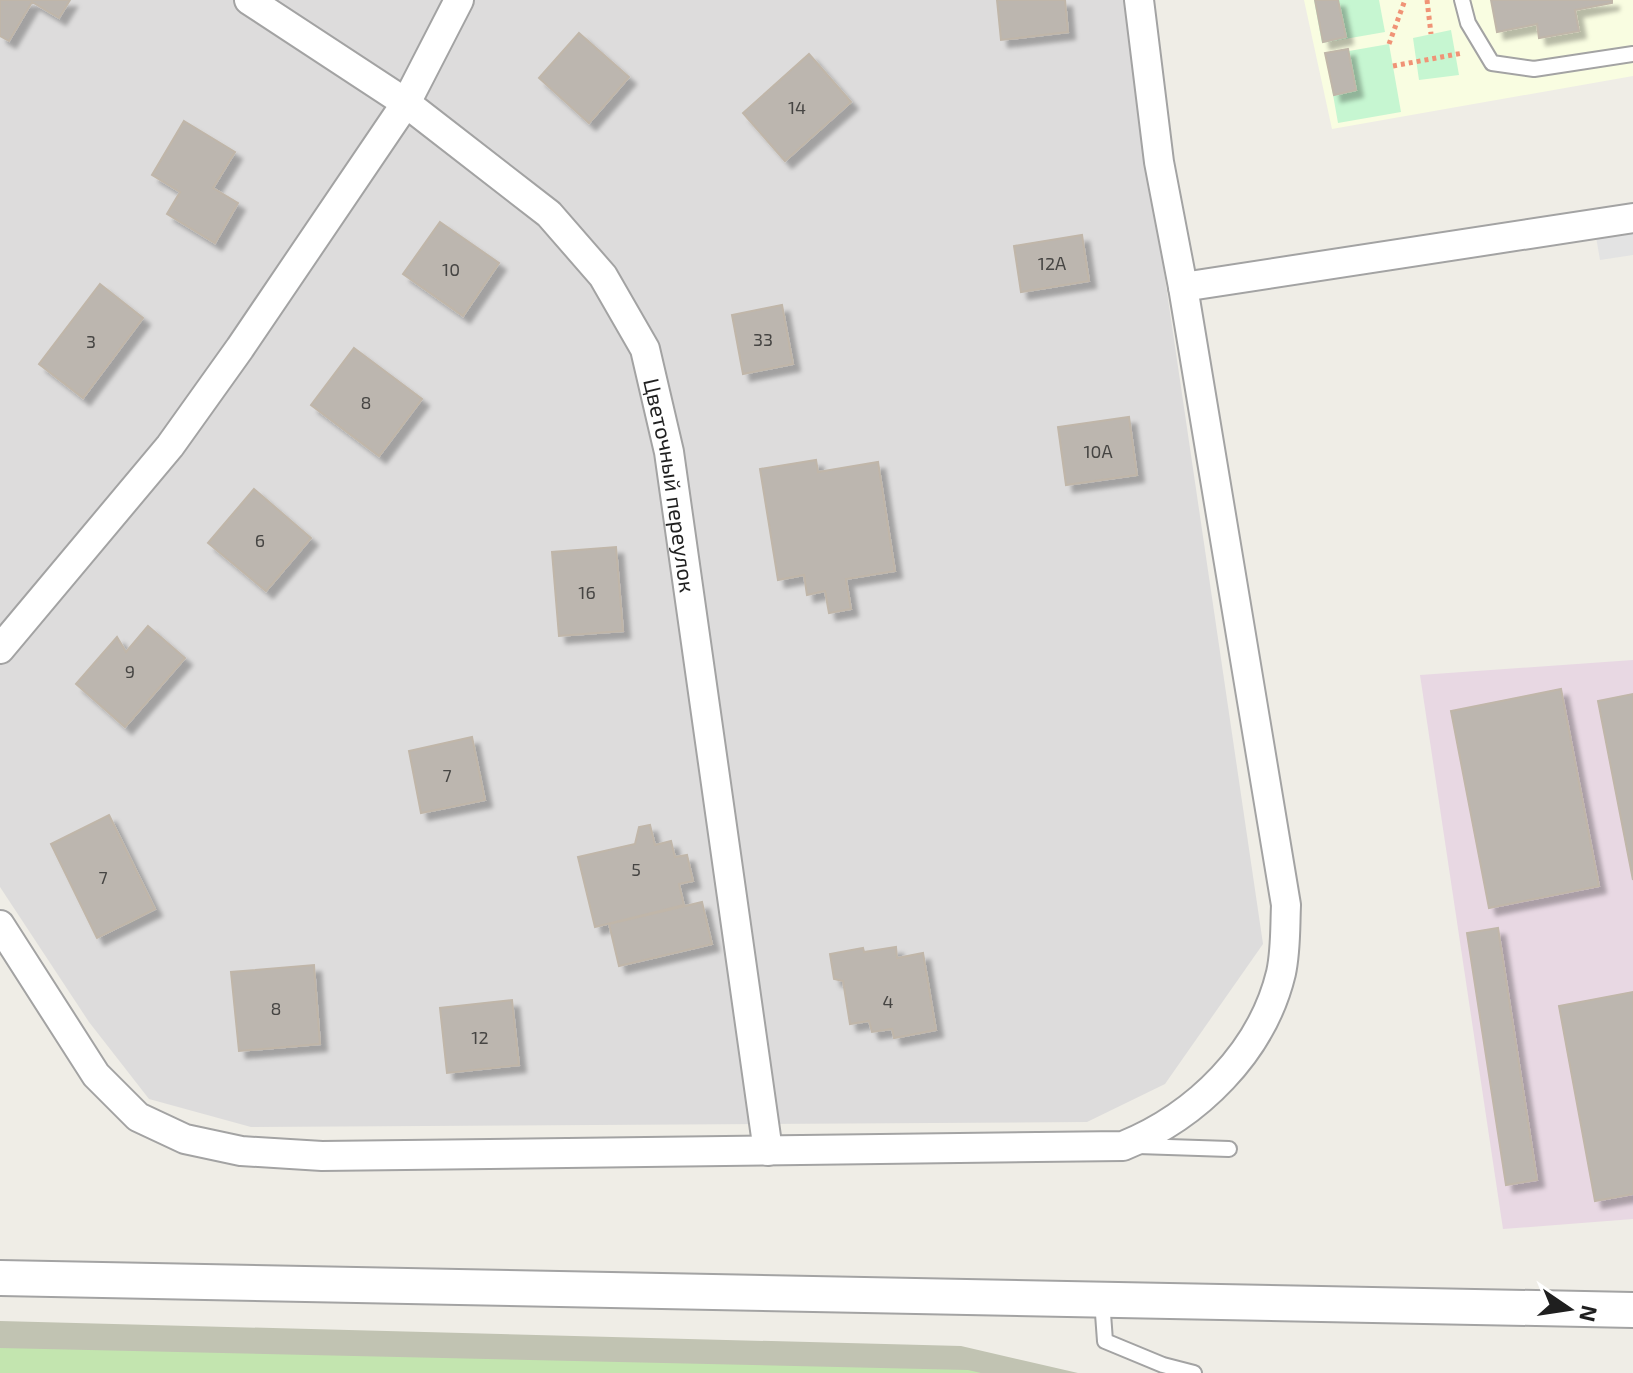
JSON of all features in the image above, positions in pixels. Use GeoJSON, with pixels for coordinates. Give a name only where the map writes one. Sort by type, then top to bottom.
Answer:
{"type":"FeatureCollection","features":[{"type":"Feature","properties":{"kind":"street","name":"Цветочный переулок"},"geometry":{"type":"LineString","coordinates":[[249,0],[406,103],[549,214],[603,276],[645,349],[671,467],[768,1151]]}},
{"type":"Feature","properties":{"kind":"street"},"geometry":{"type":"LineString","coordinates":[[0,649],[170,446],[326,225],[406,103],[459,0]]}},
{"type":"Feature","properties":{"kind":"street"},"geometry":{"type":"LineString","coordinates":[[0,925],[96,1075],[138,1117],[185,1139],[241,1151],[322,1156],[1123,1146],[1155,1133],[1188,1111],[1219,1082],[1246,1050],[1271,1002],[1281,974],[1286,905],[1183,287],[1159,162],[1139,0]]}},
{"type":"Feature","properties":{"kind":"street"},"geometry":{"type":"LineString","coordinates":[[1183,287],[1633,218]]}},
{"type":"Feature","properties":{"kind":"street"},"geometry":{"type":"LineString","coordinates":[[0,1278],[1633,1310]]}},
{"type":"Feature","properties":{"kind":"lane"},"geometry":{"type":"LineString","coordinates":[[1462,0],[1468,23],[1492,63],[1534,69],[1633,54]]}},
{"type":"Feature","properties":{"kind":"lane"},"geometry":{"type":"LineString","coordinates":[[1123,1146],[1229,1149]]}},
{"type":"Feature","properties":{"kind":"lane"},"geometry":{"type":"LineString","coordinates":[[1102,1299],[1105,1341],[1163,1365],[1194,1373]]}},
{"type":"Feature","properties":{"kind":"path"},"geometry":{"type":"LineString","coordinates":[[1389,44],[1405,0]]}},
{"type":"Feature","properties":{"kind":"path"},"geometry":{"type":"LineString","coordinates":[[1427,0],[1431,34]]}},
{"type":"Feature","properties":{"kind":"path"},"geometry":{"type":"LineString","coordinates":[[1393,66],[1484,49]]}},
{"type":"Feature","properties":{"kind":"shaded area"},"geometry":{"type":"Polygon","coordinates":[[[0,0],[1124,0],[1263,944],[1165,1084],[1087,1122],[251,1127],[149,1099],[89,1022],[0,887],[0,0]]]}},
{"type":"Feature","properties":{"kind":"shaded area"},"geometry":{"type":"Polygon","coordinates":[[[1304,0],[1633,0],[1633,76],[1332,129],[1304,0]]]}},
{"type":"Feature","properties":{"kind":"shaded area"},"geometry":{"type":"Polygon","coordinates":[[[1633,218],[1633,255],[1600,260],[1594,225],[1633,218]]]}},
{"type":"Feature","properties":{"kind":"shaded area"},"geometry":{"type":"Polygon","coordinates":[[[1633,660],[1633,1219],[1503,1229],[1420,675],[1633,660]]]}},
{"type":"Feature","properties":{"kind":"shaded area"},"geometry":{"type":"Polygon","coordinates":[[[0,1321],[961,1346],[1078,1373],[0,1373],[0,1321]]]}},
{"type":"Feature","properties":{"kind":"green space"},"geometry":{"type":"Polygon","coordinates":[[[1314,0],[1379,0],[1385,32],[1322,43],[1314,0]]]}},
{"type":"Feature","properties":{"kind":"green space"},"geometry":{"type":"Polygon","coordinates":[[[1451,30],[1459,75],[1419,80],[1413,38],[1451,30]]]}},
{"type":"Feature","properties":{"kind":"green space"},"geometry":{"type":"Polygon","coordinates":[[[1389,44],[1401,112],[1338,123],[1326,55],[1389,44]]]}},
{"type":"Feature","properties":{"kind":"green space"},"geometry":{"type":"Polygon","coordinates":[[[0,1348],[968,1370],[981,1373],[0,1373],[0,1348]]]}},
{"type":"Feature","properties":{"kind":"building"},"geometry":{"type":"Polygon","coordinates":[[[0,0],[70,0],[59,18],[32,2],[9,41],[0,36],[0,0]]]}},
{"type":"Feature","properties":{"kind":"building"},"geometry":{"type":"Polygon","coordinates":[[[997,0],[1065,0],[1068,32],[1001,40],[997,0]]]}},
{"type":"Feature","properties":{"kind":"building"},"geometry":{"type":"Polygon","coordinates":[[[1315,0],[1338,0],[1346,37],[1323,42],[1315,0]]]}},
{"type":"Feature","properties":{"kind":"building"},"geometry":{"type":"Polygon","coordinates":[[[1491,0],[1612,0],[1612,3],[1575,10],[1579,31],[1539,38],[1537,24],[1497,32],[1491,0]]]}},
{"type":"Feature","properties":{"kind":"building"},"geometry":{"type":"Polygon","coordinates":[[[579,33],[629,77],[589,123],[539,78],[579,33]]]}},
{"type":"Feature","properties":{"kind":"building"},"geometry":{"type":"Polygon","coordinates":[[[1348,49],[1356,90],[1334,95],[1325,53],[1348,49]]]}},
{"type":"Feature","properties":{"kind":"building"},"geometry":{"type":"Polygon","coordinates":[[[809,54],[851,102],[785,161],[743,113],[809,54]]]}},
{"type":"Feature","properties":{"kind":"building"},"geometry":{"type":"Polygon","coordinates":[[[184,121],[235,152],[213,188],[238,203],[215,243],[167,214],[180,192],[152,175],[184,121]]]}},
{"type":"Feature","properties":{"kind":"building"},"geometry":{"type":"Polygon","coordinates":[[[440,222],[499,263],[463,316],[403,274],[440,222]]]}},
{"type":"Feature","properties":{"kind":"building"},"geometry":{"type":"Polygon","coordinates":[[[1082,235],[1089,281],[1021,292],[1014,246],[1082,235]]]}},
{"type":"Feature","properties":{"kind":"building"},"geometry":{"type":"Polygon","coordinates":[[[100,284],[143,318],[83,398],[39,364],[100,284]]]}},
{"type":"Feature","properties":{"kind":"building"},"geometry":{"type":"Polygon","coordinates":[[[782,305],[793,364],[743,374],[732,315],[782,305]]]}},
{"type":"Feature","properties":{"kind":"building"},"geometry":{"type":"Polygon","coordinates":[[[354,348],[422,399],[379,456],[311,405],[354,348]]]}},
{"type":"Feature","properties":{"kind":"building"},"geometry":{"type":"Polygon","coordinates":[[[1129,417],[1137,475],[1066,485],[1058,427],[1129,417]]]}},
{"type":"Feature","properties":{"kind":"building"},"geometry":{"type":"Polygon","coordinates":[[[816,460],[818,472],[878,462],[895,571],[846,579],[851,609],[829,613],[825,591],[807,595],[804,575],[778,580],[760,469],[816,460]]]}},
{"type":"Feature","properties":{"kind":"building"},"geometry":{"type":"Polygon","coordinates":[[[254,489],[311,538],[266,591],[208,543],[254,489]]]}},
{"type":"Feature","properties":{"kind":"building"},"geometry":{"type":"Polygon","coordinates":[[[616,547],[623,631],[559,636],[552,552],[616,547]]]}},
{"type":"Feature","properties":{"kind":"building"},"geometry":{"type":"Polygon","coordinates":[[[148,626],[185,658],[125,727],[76,684],[117,637],[126,652],[148,626]]]}},
{"type":"Feature","properties":{"kind":"building"},"geometry":{"type":"Polygon","coordinates":[[[1561,689],[1599,886],[1489,908],[1451,711],[1561,689]]]}},
{"type":"Feature","properties":{"kind":"building"},"geometry":{"type":"Polygon","coordinates":[[[1633,694],[1633,880],[1598,701],[1633,694]]]}},
{"type":"Feature","properties":{"kind":"building"},"geometry":{"type":"Polygon","coordinates":[[[472,737],[485,800],[421,813],[409,751],[472,737]]]}},
{"type":"Feature","properties":{"kind":"building"},"geometry":{"type":"Polygon","coordinates":[[[109,815],[155,909],[97,938],[51,844],[109,815]]]}},
{"type":"Feature","properties":{"kind":"building"},"geometry":{"type":"Polygon","coordinates":[[[650,825],[655,845],[671,841],[675,857],[687,855],[693,881],[679,884],[684,905],[595,927],[578,857],[635,844],[639,827],[650,825]]]}},
{"type":"Feature","properties":{"kind":"building"},"geometry":{"type":"Polygon","coordinates":[[[702,902],[712,944],[619,966],[609,924],[702,902]]]}},
{"type":"Feature","properties":{"kind":"building"},"geometry":{"type":"Polygon","coordinates":[[[1498,928],[1537,1180],[1506,1185],[1467,933],[1498,928]]]}},
{"type":"Feature","properties":{"kind":"building"},"geometry":{"type":"Polygon","coordinates":[[[896,947],[897,958],[923,953],[936,1030],[894,1038],[892,1029],[872,1032],[869,1021],[850,1024],[843,981],[834,979],[830,954],[863,948],[864,952],[896,947]]]}},
{"type":"Feature","properties":{"kind":"building"},"geometry":{"type":"Polygon","coordinates":[[[314,965],[320,1044],[239,1051],[231,972],[314,965]]]}},
{"type":"Feature","properties":{"kind":"building"},"geometry":{"type":"Polygon","coordinates":[[[1633,992],[1633,1194],[1595,1201],[1559,1006],[1633,992]]]}},
{"type":"Feature","properties":{"kind":"building"},"geometry":{"type":"Polygon","coordinates":[[[512,1000],[519,1065],[447,1073],[440,1008],[512,1000]]]}}]}
